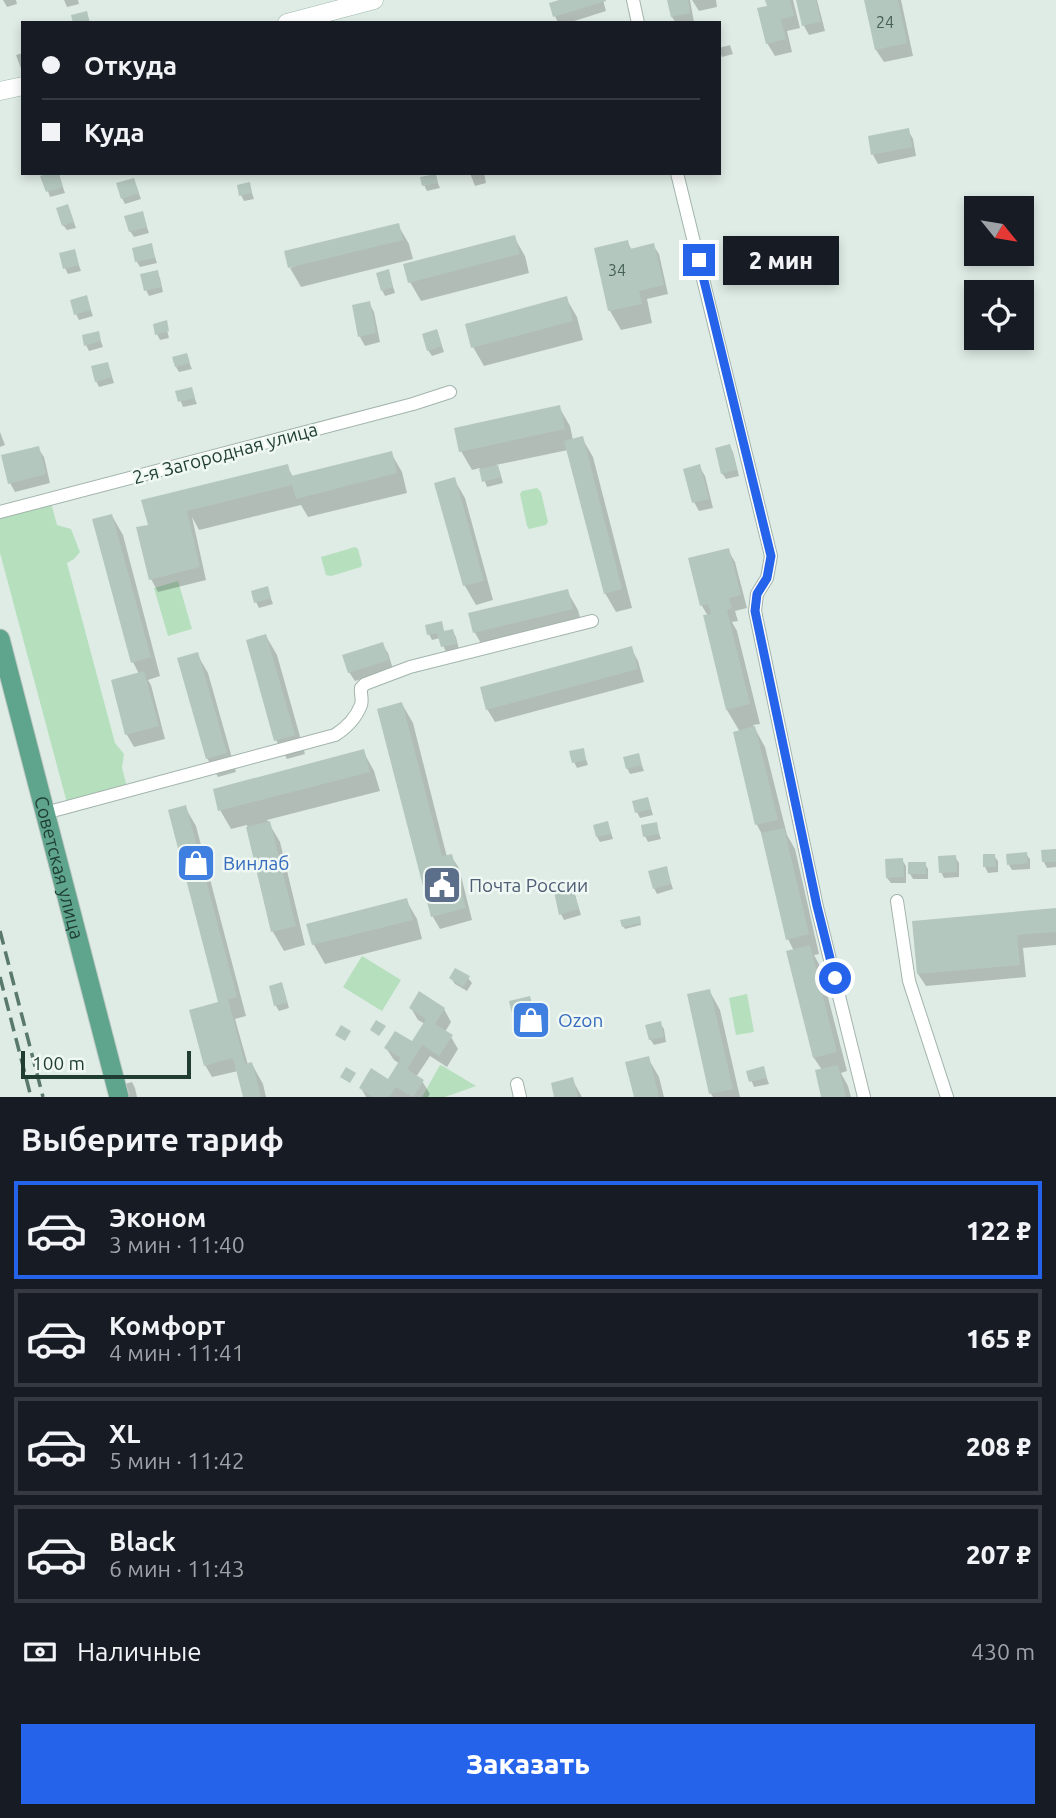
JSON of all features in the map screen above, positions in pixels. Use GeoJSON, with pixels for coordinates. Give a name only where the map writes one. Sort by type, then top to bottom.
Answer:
{"type":"FeatureCollection","features":[{"type":"Feature","properties":{"kind":"main road"},"geometry":{"type":"LineString","coordinates":[[294,21],[374,0]]}},
{"type":"Feature","properties":{"kind":"main road"},"geometry":{"type":"LineString","coordinates":[[0,91],[21,86]]}},
{"type":"Feature","properties":{"kind":"main road","name":"Советская улица"},"geometry":{"type":"LineString","coordinates":[[0,639],[119,1097]]}},
{"type":"Feature","properties":{"kind":"street"},"geometry":{"type":"LineString","coordinates":[[633,0],[638,21]]}},
{"type":"Feature","properties":{"kind":"street"},"geometry":{"type":"LineString","coordinates":[[677,175],[771,556],[767,578],[757,594],[755,611],[817,906],[864,1097]]}},
{"type":"Feature","properties":{"kind":"street","name":"2-я Загородная улица"},"geometry":{"type":"LineString","coordinates":[[0,512],[450,393]]}},
{"type":"Feature","properties":{"kind":"street"},"geometry":{"type":"LineString","coordinates":[[45,813],[335,735],[346,729],[361,704],[361,688],[365,684],[410,667],[592,621]]}},
{"type":"Feature","properties":{"kind":"street"},"geometry":{"type":"LineString","coordinates":[[897,901],[909,981],[947,1097]]}},
{"type":"Feature","properties":{"kind":"street"},"geometry":{"type":"LineString","coordinates":[[517,1084],[520,1097]]}},
{"type":"Feature","properties":{"kind":"green space"},"geometry":{"type":"Polygon","coordinates":[[[537,488],[541,492],[548,522],[546,525],[529,529],[520,494],[522,491],[537,488]]]}},
{"type":"Feature","properties":{"kind":"green space"},"geometry":{"type":"Polygon","coordinates":[[[51,503],[57,525],[71,529],[80,552],[67,563],[115,743],[124,754],[122,768],[127,787],[67,803],[0,553],[0,516],[51,503]]]}},
{"type":"Feature","properties":{"kind":"green space"},"geometry":{"type":"Polygon","coordinates":[[[355,547],[358,549],[361,567],[326,575],[321,557],[355,547]]]}},
{"type":"Feature","properties":{"kind":"green space"},"geometry":{"type":"Polygon","coordinates":[[[178,581],[192,629],[168,636],[154,588],[178,581]]]}},
{"type":"Feature","properties":{"kind":"green space"},"geometry":{"type":"Polygon","coordinates":[[[362,956],[401,980],[382,1011],[343,987],[362,956]]]}},
{"type":"Feature","properties":{"kind":"green space"},"geometry":{"type":"Polygon","coordinates":[[[747,994],[754,1032],[736,1035],[729,998],[747,994]]]}},
{"type":"Feature","properties":{"kind":"green space"},"geometry":{"type":"Polygon","coordinates":[[[440,1065],[476,1086],[445,1097],[422,1097],[440,1065]]]}},
{"type":"Feature","properties":{"kind":"building"},"geometry":{"type":"Polygon","coordinates":[[[559,0],[606,1],[553,17],[549,3],[559,0]]]}},
{"type":"Feature","properties":{"kind":"building"},"geometry":{"type":"Polygon","coordinates":[[[667,0],[688,0],[690,13],[671,17],[667,0]]]}},
{"type":"Feature","properties":{"kind":"building"},"geometry":{"type":"Polygon","coordinates":[[[765,0],[790,0],[794,16],[781,19],[786,39],[766,44],[757,8],[767,6],[765,0]]]}},
{"type":"Feature","properties":{"kind":"building"},"geometry":{"type":"Polygon","coordinates":[[[796,0],[816,0],[821,22],[802,26],[796,0]]]}},
{"type":"Feature","properties":{"kind":"building"},"geometry":{"type":"Polygon","coordinates":[[[864,0],[898,0],[907,43],[875,50],[864,0]]]}},
{"type":"Feature","properties":{"kind":"building"},"geometry":{"type":"Polygon","coordinates":[[[87,11],[90,21],[72,21],[71,15],[87,11]]]}},
{"type":"Feature","properties":{"kind":"building"},"geometry":{"type":"Polygon","coordinates":[[[909,128],[912,147],[871,155],[868,136],[909,128]]]}},
{"type":"Feature","properties":{"kind":"building"},"geometry":{"type":"Polygon","coordinates":[[[60,175],[63,187],[46,192],[40,176],[60,175]]]}},
{"type":"Feature","properties":{"kind":"building"},"geometry":{"type":"Polygon","coordinates":[[[436,175],[438,183],[422,186],[420,177],[436,175]]]}},
{"type":"Feature","properties":{"kind":"building"},"geometry":{"type":"Polygon","coordinates":[[[134,178],[139,193],[121,199],[116,183],[134,178]]]}},
{"type":"Feature","properties":{"kind":"building"},"geometry":{"type":"Polygon","coordinates":[[[250,182],[252,193],[239,196],[237,185],[250,182]]]}},
{"type":"Feature","properties":{"kind":"building"},"geometry":{"type":"Polygon","coordinates":[[[68,204],[74,222],[62,226],[56,208],[68,204]]]}},
{"type":"Feature","properties":{"kind":"building"},"geometry":{"type":"Polygon","coordinates":[[[143,211],[147,227],[129,232],[124,216],[143,211]]]}},
{"type":"Feature","properties":{"kind":"building"},"geometry":{"type":"Polygon","coordinates":[[[399,223],[403,240],[288,268],[284,251],[399,223]]]}},
{"type":"Feature","properties":{"kind":"building"},"geometry":{"type":"Polygon","coordinates":[[[515,235],[520,254],[408,283],[403,264],[515,235]]]}},
{"type":"Feature","properties":{"kind":"building"},"geometry":{"type":"Polygon","coordinates":[[[628,240],[630,249],[654,243],[664,285],[639,291],[642,304],[608,311],[594,248],[628,240]]]}},
{"type":"Feature","properties":{"kind":"building"},"geometry":{"type":"Polygon","coordinates":[[[152,243],[155,258],[135,262],[132,248],[152,243]]]}},
{"type":"Feature","properties":{"kind":"building"},"geometry":{"type":"Polygon","coordinates":[[[75,249],[79,265],[63,269],[59,253],[75,249]]]}},
{"type":"Feature","properties":{"kind":"building"},"geometry":{"type":"Polygon","coordinates":[[[389,269],[393,287],[381,291],[376,273],[389,269]]]}},
{"type":"Feature","properties":{"kind":"building"},"geometry":{"type":"Polygon","coordinates":[[[158,270],[161,287],[144,291],[140,274],[158,270]]]}},
{"type":"Feature","properties":{"kind":"building"},"geometry":{"type":"Polygon","coordinates":[[[87,295],[91,310],[74,315],[70,300],[87,295]]]}},
{"type":"Feature","properties":{"kind":"building"},"geometry":{"type":"Polygon","coordinates":[[[567,296],[573,321],[471,348],[465,324],[567,296]]]}},
{"type":"Feature","properties":{"kind":"building"},"geometry":{"type":"Polygon","coordinates":[[[370,301],[376,333],[358,337],[352,305],[370,301]]]}},
{"type":"Feature","properties":{"kind":"building"},"geometry":{"type":"Polygon","coordinates":[[[167,320],[169,331],[155,335],[153,324],[167,320]]]}},
{"type":"Feature","properties":{"kind":"building"},"geometry":{"type":"Polygon","coordinates":[[[437,329],[442,346],[427,351],[422,334],[437,329]]]}},
{"type":"Feature","properties":{"kind":"building"},"geometry":{"type":"Polygon","coordinates":[[[99,331],[101,341],[84,346],[82,335],[99,331]]]}},
{"type":"Feature","properties":{"kind":"building"},"geometry":{"type":"Polygon","coordinates":[[[187,353],[190,363],[175,367],[172,357],[187,353]]]}},
{"type":"Feature","properties":{"kind":"building"},"geometry":{"type":"Polygon","coordinates":[[[108,362],[112,377],[95,382],[91,366],[108,362]]]}},
{"type":"Feature","properties":{"kind":"building"},"geometry":{"type":"Polygon","coordinates":[[[192,387],[195,398],[178,402],[175,391],[192,387]]]}},
{"type":"Feature","properties":{"kind":"building"},"geometry":{"type":"Polygon","coordinates":[[[560,405],[565,429],[459,452],[454,428],[560,405]]]}},
{"type":"Feature","properties":{"kind":"building"},"geometry":{"type":"Polygon","coordinates":[[[583,436],[622,589],[604,594],[564,441],[583,436]]]}},
{"type":"Feature","properties":{"kind":"building"},"geometry":{"type":"Polygon","coordinates":[[[730,444],[737,470],[721,474],[715,448],[730,444]]]}},
{"type":"Feature","properties":{"kind":"building"},"geometry":{"type":"Polygon","coordinates":[[[39,446],[46,474],[8,484],[1,455],[39,446]]]}},
{"type":"Feature","properties":{"kind":"building"},"geometry":{"type":"Polygon","coordinates":[[[392,451],[397,473],[296,499],[292,485],[187,511],[200,567],[149,580],[136,527],[148,525],[141,500],[288,464],[291,476],[392,451]]]}},
{"type":"Feature","properties":{"kind":"building"},"geometry":{"type":"Polygon","coordinates":[[[700,464],[709,499],[692,503],[683,469],[700,464]]]}},
{"type":"Feature","properties":{"kind":"building"},"geometry":{"type":"Polygon","coordinates":[[[498,465],[501,477],[482,482],[479,469],[498,465]]]}},
{"type":"Feature","properties":{"kind":"building"},"geometry":{"type":"Polygon","coordinates":[[[455,477],[484,581],[463,586],[434,483],[455,477]]]}},
{"type":"Feature","properties":{"kind":"building"},"geometry":{"type":"Polygon","coordinates":[[[112,514],[151,657],[131,663],[92,519],[112,514]]]}},
{"type":"Feature","properties":{"kind":"building"},"geometry":{"type":"Polygon","coordinates":[[[729,548],[741,595],[729,598],[732,608],[727,610],[750,704],[726,710],[703,615],[711,614],[708,604],[700,606],[688,558],[729,548]]]}},
{"type":"Feature","properties":{"kind":"building"},"geometry":{"type":"Polygon","coordinates":[[[268,586],[271,598],[254,603],[251,591],[268,586]]]}},
{"type":"Feature","properties":{"kind":"building"},"geometry":{"type":"Polygon","coordinates":[[[568,589],[573,609],[473,633],[468,613],[568,589]]]}},
{"type":"Feature","properties":{"kind":"building"},"geometry":{"type":"Polygon","coordinates":[[[442,621],[444,631],[453,629],[457,644],[441,647],[437,633],[427,635],[425,625],[442,621]]]}},
{"type":"Feature","properties":{"kind":"building"},"geometry":{"type":"Polygon","coordinates":[[[266,634],[295,735],[274,741],[246,640],[266,634]]]}},
{"type":"Feature","properties":{"kind":"building"},"geometry":{"type":"Polygon","coordinates":[[[383,642],[389,660],[348,673],[342,655],[383,642]]]}},
{"type":"Feature","properties":{"kind":"building"},"geometry":{"type":"Polygon","coordinates":[[[632,646],[638,669],[486,710],[480,687],[632,646]]]}},
{"type":"Feature","properties":{"kind":"building"},"geometry":{"type":"Polygon","coordinates":[[[198,652],[227,753],[206,759],[177,658],[198,652]]]}},
{"type":"Feature","properties":{"kind":"building"},"geometry":{"type":"Polygon","coordinates":[[[144,671],[159,726],[125,735],[111,680],[144,671]]]}},
{"type":"Feature","properties":{"kind":"building"},"geometry":{"type":"Polygon","coordinates":[[[402,702],[442,856],[452,854],[466,908],[431,917],[377,709],[402,702]]]}},
{"type":"Feature","properties":{"kind":"building"},"geometry":{"type":"Polygon","coordinates":[[[755,726],[778,820],[755,825],[733,732],[755,726]]]}},
{"type":"Feature","properties":{"kind":"building"},"geometry":{"type":"Polygon","coordinates":[[[584,748],[586,760],[572,763],[569,751],[584,748]]]}},
{"type":"Feature","properties":{"kind":"building"},"geometry":{"type":"Polygon","coordinates":[[[364,749],[370,772],[218,811],[213,789],[364,749]]]}},
{"type":"Feature","properties":{"kind":"building"},"geometry":{"type":"Polygon","coordinates":[[[639,753],[642,765],[626,769],[623,757],[639,753]]]}},
{"type":"Feature","properties":{"kind":"building"},"geometry":{"type":"Polygon","coordinates":[[[648,797],[651,809],[635,813],[632,801],[648,797]]]}},
{"type":"Feature","properties":{"kind":"building"},"geometry":{"type":"Polygon","coordinates":[[[186,805],[237,997],[228,999],[245,1064],[252,1062],[261,1097],[243,1097],[233,1058],[204,1066],[189,1010],[218,1002],[168,810],[186,805]]]}},
{"type":"Feature","properties":{"kind":"building"},"geometry":{"type":"Polygon","coordinates":[[[270,821],[296,926],[271,932],[246,827],[270,821]]]}},
{"type":"Feature","properties":{"kind":"building"},"geometry":{"type":"Polygon","coordinates":[[[608,821],[611,834],[596,837],[593,825],[608,821]]]}},
{"type":"Feature","properties":{"kind":"building"},"geometry":{"type":"Polygon","coordinates":[[[657,822],[659,834],[643,837],[641,825],[657,822]]]}},
{"type":"Feature","properties":{"kind":"building"},"geometry":{"type":"Polygon","coordinates":[[[784,828],[809,934],[786,940],[761,833],[784,828]]]}},
{"type":"Feature","properties":{"kind":"building"},"geometry":{"type":"Polygon","coordinates":[[[1056,849],[1056,862],[1042,862],[1041,850],[1056,849]]]}},
{"type":"Feature","properties":{"kind":"building"},"geometry":{"type":"Polygon","coordinates":[[[1027,852],[1028,863],[1007,865],[1006,854],[1027,852]]]}},
{"type":"Feature","properties":{"kind":"building"},"geometry":{"type":"Polygon","coordinates":[[[983,854],[995,854],[996,867],[983,867],[983,854]]]}},
{"type":"Feature","properties":{"kind":"building"},"geometry":{"type":"Polygon","coordinates":[[[956,855],[957,872],[939,873],[938,856],[956,855]]]}},
{"type":"Feature","properties":{"kind":"building"},"geometry":{"type":"Polygon","coordinates":[[[903,858],[904,877],[886,878],[885,859],[903,858]]]}},
{"type":"Feature","properties":{"kind":"building"},"geometry":{"type":"Polygon","coordinates":[[[908,862],[926,862],[926,874],[908,874],[908,862]]]}},
{"type":"Feature","properties":{"kind":"building"},"geometry":{"type":"Polygon","coordinates":[[[667,866],[671,884],[653,889],[648,871],[667,866]]]}},
{"type":"Feature","properties":{"kind":"building"},"geometry":{"type":"Polygon","coordinates":[[[573,887],[579,909],[559,915],[554,892],[573,887]]]}},
{"type":"Feature","properties":{"kind":"building"},"geometry":{"type":"Polygon","coordinates":[[[407,898],[413,920],[312,945],[306,924],[407,898]]]}},
{"type":"Feature","properties":{"kind":"building"},"geometry":{"type":"Polygon","coordinates":[[[1056,908],[1056,932],[1017,935],[1020,965],[917,974],[912,921],[1056,908]]]}},
{"type":"Feature","properties":{"kind":"building"},"geometry":{"type":"Polygon","coordinates":[[[640,916],[641,923],[622,927],[620,920],[640,916]]]}},
{"type":"Feature","properties":{"kind":"building"},"geometry":{"type":"Polygon","coordinates":[[[810,945],[837,1052],[813,1058],[786,951],[810,945]]]}},
{"type":"Feature","properties":{"kind":"building"},"geometry":{"type":"Polygon","coordinates":[[[455,968],[470,976],[463,987],[449,978],[455,968]]]}},
{"type":"Feature","properties":{"kind":"building"},"geometry":{"type":"Polygon","coordinates":[[[282,982],[287,1003],[274,1006],[269,986],[282,982]]]}},
{"type":"Feature","properties":{"kind":"building"},"geometry":{"type":"Polygon","coordinates":[[[710,989],[733,1089],[709,1094],[687,994],[710,989]]]}},
{"type":"Feature","properties":{"kind":"building"},"geometry":{"type":"Polygon","coordinates":[[[419,991],[445,1008],[435,1024],[453,1035],[439,1056],[422,1045],[407,1069],[424,1080],[413,1097],[396,1087],[389,1097],[373,1097],[359,1088],[371,1068],[388,1079],[401,1058],[384,1048],[395,1031],[412,1041],[426,1019],[409,1008],[419,991]]]}},
{"type":"Feature","properties":{"kind":"building"},"geometry":{"type":"Polygon","coordinates":[[[530,996],[537,1025],[516,1030],[509,1001],[530,996]]]}},
{"type":"Feature","properties":{"kind":"building"},"geometry":{"type":"Polygon","coordinates":[[[376,1020],[386,1026],[379,1036],[370,1030],[376,1020]]]}},
{"type":"Feature","properties":{"kind":"building"},"geometry":{"type":"Polygon","coordinates":[[[661,1021],[664,1037],[649,1040],[645,1025],[661,1021]]]}},
{"type":"Feature","properties":{"kind":"building"},"geometry":{"type":"Polygon","coordinates":[[[341,1025],[351,1031],[345,1041],[335,1035],[341,1025]]]}},
{"type":"Feature","properties":{"kind":"building"},"geometry":{"type":"Polygon","coordinates":[[[649,1056],[659,1097],[634,1097],[625,1062],[649,1056]]]}},
{"type":"Feature","properties":{"kind":"building"},"geometry":{"type":"Polygon","coordinates":[[[838,1065],[846,1097],[821,1097],[815,1070],[838,1065]]]}},
{"type":"Feature","properties":{"kind":"building"},"geometry":{"type":"Polygon","coordinates":[[[764,1066],[767,1078],[749,1082],[746,1071],[764,1066]]]}},
{"type":"Feature","properties":{"kind":"building"},"geometry":{"type":"Polygon","coordinates":[[[346,1067],[356,1073],[350,1083],[340,1077],[346,1067]]]}},
{"type":"Feature","properties":{"kind":"building"},"geometry":{"type":"Polygon","coordinates":[[[573,1077],[578,1097],[554,1097],[551,1083],[573,1077]]]}},
{"type":"Feature","properties":{"kind":"railway"},"geometry":{"type":"LineString","coordinates":[[0,931],[43,1097]]}},
{"type":"Feature","properties":{"kind":"railway"},"geometry":{"type":"LineString","coordinates":[[0,977],[31,1097]]}},
{"type":"Feature","properties":{"kind":"place","name":"Винлаб"},"geometry":{"type":"Point","coordinates":[196,863]}},
{"type":"Feature","properties":{"kind":"place","name":"Почта России"},"geometry":{"type":"Point","coordinates":[442,885]}},
{"type":"Feature","properties":{"kind":"place","name":"Ozon"},"geometry":{"type":"Point","coordinates":[531,1020]}},
{"type":"Feature","properties":{"kind":"route"},"geometry":{"type":"LineString","coordinates":[[699,260],[771,556],[767,578],[757,594],[755,611],[817,906],[835,978]]}}]}
